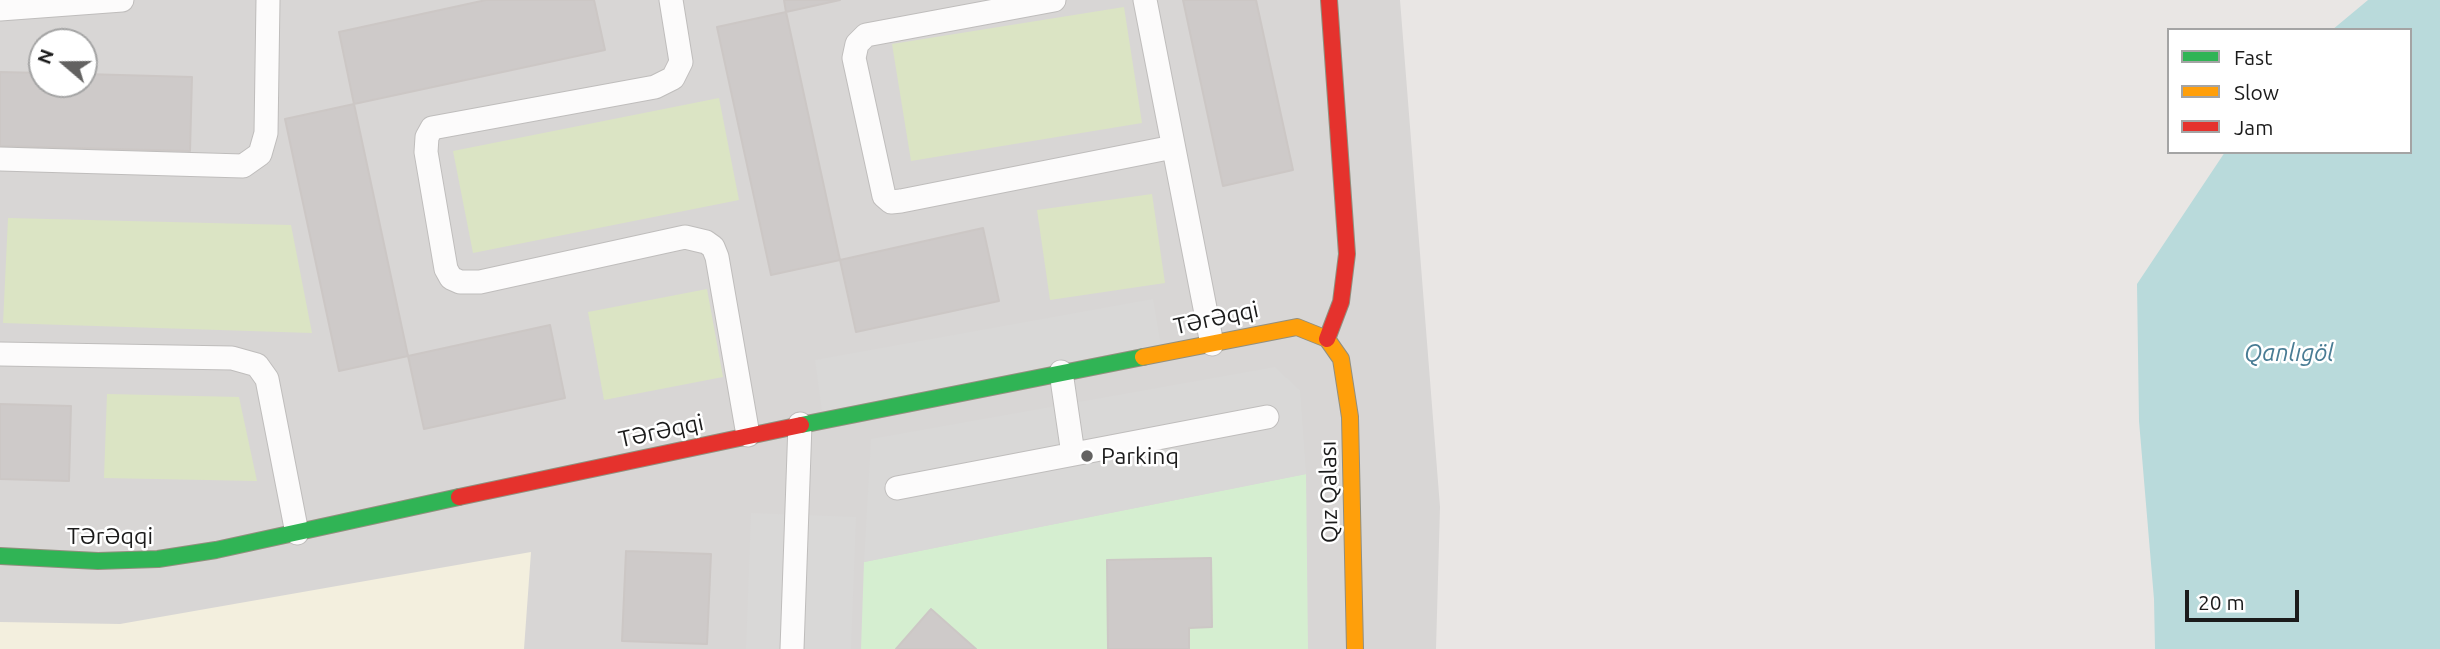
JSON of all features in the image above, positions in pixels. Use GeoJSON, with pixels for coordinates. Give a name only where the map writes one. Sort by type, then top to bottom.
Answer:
{"type":"FeatureCollection","features":[{"type":"Feature","properties":{"kind":"street"},"geometry":{"type":"LineString","coordinates":[[1327,339],[1341,302],[1347,254],[1328,0]]}},
{"type":"Feature","properties":{"kind":"street","name":"Tərəqqi"},"geometry":{"type":"LineString","coordinates":[[0,556],[98,561],[158,559],[297,533],[800,424],[1212,344],[1275,329],[1297,327],[1327,339]]}},
{"type":"Feature","properties":{"kind":"street","name":"Qız Qalası"},"geometry":{"type":"LineString","coordinates":[[1327,339],[1340,359],[1350,417],[1354,649]]}},
{"type":"Feature","properties":{"kind":"lane"},"geometry":{"type":"LineString","coordinates":[[0,9],[122,0]]}},
{"type":"Feature","properties":{"kind":"lane"},"geometry":{"type":"LineString","coordinates":[[0,159],[243,166],[260,154],[266,132],[268,0]]}},
{"type":"Feature","properties":{"kind":"lane"},"geometry":{"type":"LineString","coordinates":[[671,0],[681,62],[673,78],[655,87],[432,128],[427,136],[426,152],[446,269],[451,278],[460,282],[480,282],[685,237],[706,242],[713,247],[717,257],[748,435]]}},
{"type":"Feature","properties":{"kind":"lane"},"geometry":{"type":"LineString","coordinates":[[1054,0],[866,35],[857,44],[854,58],[884,196],[891,202],[901,201],[1173,147]]}},
{"type":"Feature","properties":{"kind":"lane"},"geometry":{"type":"LineString","coordinates":[[1144,0],[1212,344]]}},
{"type":"Feature","properties":{"kind":"lane"},"geometry":{"type":"LineString","coordinates":[[0,354],[232,358],[257,365],[267,379],[297,533]]}},
{"type":"Feature","properties":{"kind":"lane"},"geometry":{"type":"LineString","coordinates":[[1061,372],[1073,454]]}},
{"type":"Feature","properties":{"kind":"lane"},"geometry":{"type":"LineString","coordinates":[[897,488],[1267,416]]}},
{"type":"Feature","properties":{"kind":"lane"},"geometry":{"type":"LineString","coordinates":[[792,649],[800,424]]}},
{"type":"Feature","properties":{"kind":"shaded area"},"geometry":{"type":"Polygon","coordinates":[[[0,0],[1400,0],[1440,507],[1436,649],[0,649],[0,0]]]}},
{"type":"Feature","properties":{"kind":"shaded area"},"geometry":{"type":"Polygon","coordinates":[[[1153,299],[1162,353],[823,420],[815,360],[1153,299]]]}},
{"type":"Feature","properties":{"kind":"shaded area","name":"Parkinq"},"geometry":{"type":"Polygon","coordinates":[[[1275,367],[1300,390],[1306,474],[864,562],[871,439],[1275,367]]]}},
{"type":"Feature","properties":{"kind":"shaded area"},"geometry":{"type":"Polygon","coordinates":[[[751,513],[856,517],[851,649],[746,649],[751,513]]]}},
{"type":"Feature","properties":{"kind":"shaded area"},"geometry":{"type":"Polygon","coordinates":[[[531,552],[524,649],[0,649],[0,622],[120,624],[531,552]]]}},
{"type":"Feature","properties":{"kind":"green space"},"geometry":{"type":"Polygon","coordinates":[[[1124,7],[1142,123],[911,161],[892,44],[1124,7]]]}},
{"type":"Feature","properties":{"kind":"green space"},"geometry":{"type":"Polygon","coordinates":[[[719,98],[739,200],[473,253],[453,151],[719,98]]]}},
{"type":"Feature","properties":{"kind":"green space"},"geometry":{"type":"Polygon","coordinates":[[[1152,194],[1165,283],[1050,300],[1037,210],[1152,194]]]}},
{"type":"Feature","properties":{"kind":"green space"},"geometry":{"type":"Polygon","coordinates":[[[8,218],[291,225],[312,333],[3,323],[8,218]]]}},
{"type":"Feature","properties":{"kind":"green space"},"geometry":{"type":"Polygon","coordinates":[[[707,289],[723,377],[604,400],[588,312],[707,289]]]}},
{"type":"Feature","properties":{"kind":"green space"},"geometry":{"type":"Polygon","coordinates":[[[107,394],[239,397],[257,481],[104,478],[107,394]]]}},
{"type":"Feature","properties":{"kind":"green space"},"geometry":{"type":"Polygon","coordinates":[[[1306,474],[1308,649],[861,649],[864,562],[1306,474]]]}},
{"type":"Feature","properties":{"kind":"water","name":"Qanlıgöl"},"geometry":{"type":"Polygon","coordinates":[[[2368,0],[2440,0],[2440,649],[2155,649],[2154,599],[2139,421],[2137,284],[2224,154],[2412,154],[2412,28],[2334,28],[2368,0]]]}},
{"type":"Feature","properties":{"kind":"building"},"geometry":{"type":"Polygon","coordinates":[[[486,0],[594,0],[605,50],[354,104],[339,32],[486,0]]]}},
{"type":"Feature","properties":{"kind":"building"},"geometry":{"type":"Polygon","coordinates":[[[784,0],[840,0],[786,12],[784,0]]]}},
{"type":"Feature","properties":{"kind":"building"},"geometry":{"type":"Polygon","coordinates":[[[1183,0],[1256,0],[1293,170],[1223,186],[1183,0]]]}},
{"type":"Feature","properties":{"kind":"building"},"geometry":{"type":"Polygon","coordinates":[[[786,12],[840,260],[771,275],[717,27],[786,12]]]}},
{"type":"Feature","properties":{"kind":"building"},"geometry":{"type":"Polygon","coordinates":[[[0,72],[28,73],[28,98],[98,98],[98,74],[192,77],[190,151],[0,146],[0,72]]]}},
{"type":"Feature","properties":{"kind":"building"},"geometry":{"type":"Polygon","coordinates":[[[354,104],[408,356],[339,371],[285,119],[354,104]]]}},
{"type":"Feature","properties":{"kind":"building"},"geometry":{"type":"Polygon","coordinates":[[[983,228],[999,301],[856,332],[840,260],[983,228]]]}},
{"type":"Feature","properties":{"kind":"building"},"geometry":{"type":"Polygon","coordinates":[[[550,325],[565,398],[424,429],[408,356],[550,325]]]}},
{"type":"Feature","properties":{"kind":"building"},"geometry":{"type":"Polygon","coordinates":[[[0,404],[71,406],[69,481],[0,479],[0,404]]]}},
{"type":"Feature","properties":{"kind":"building"},"geometry":{"type":"Polygon","coordinates":[[[626,551],[711,554],[707,644],[622,641],[626,551]]]}},
{"type":"Feature","properties":{"kind":"building"},"geometry":{"type":"Polygon","coordinates":[[[1211,558],[1212,627],[1189,628],[1189,649],[1108,649],[1107,560],[1211,558]]]}},
{"type":"Feature","properties":{"kind":"building"},"geometry":{"type":"Polygon","coordinates":[[[931,609],[976,649],[896,649],[931,609]]]}},
{"type":"Feature","properties":{"kind":"traffic: fast"},"geometry":{"type":"LineString","coordinates":[[801,425],[1143,357]]}},
{"type":"Feature","properties":{"kind":"traffic: fast"},"geometry":{"type":"LineString","coordinates":[[0,556],[98,561],[158,559],[216,550],[459,497]]}},
{"type":"Feature","properties":{"kind":"traffic: slow"},"geometry":{"type":"LineString","coordinates":[[1143,357],[1297,327],[1327,339],[1341,359],[1350,417],[1355,649]]}},
{"type":"Feature","properties":{"kind":"traffic: jam"},"geometry":{"type":"LineString","coordinates":[[1327,339],[1341,302],[1347,254],[1329,0]]}},
{"type":"Feature","properties":{"kind":"traffic: jam"},"geometry":{"type":"LineString","coordinates":[[459,497],[801,425]]}},
{"type":"Feature","properties":{"kind":"place","name":"Parkinq"},"geometry":{"type":"Point","coordinates":[1087,456]}}]}
